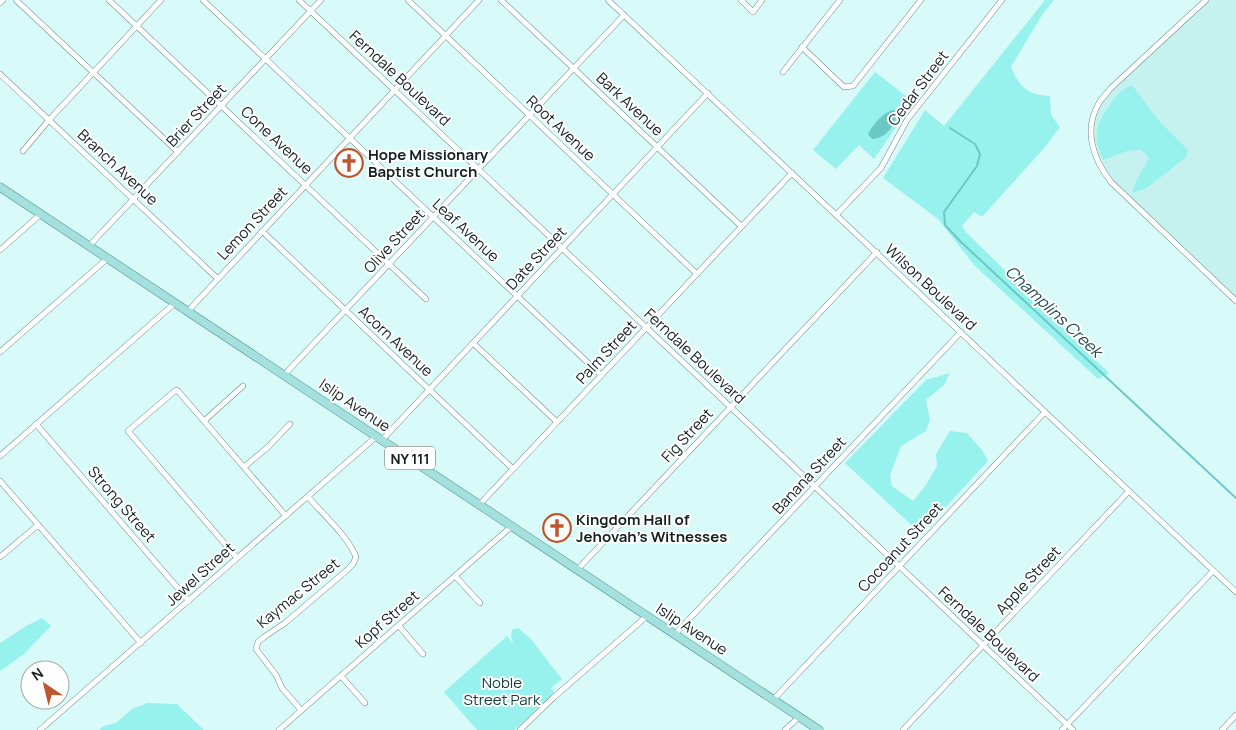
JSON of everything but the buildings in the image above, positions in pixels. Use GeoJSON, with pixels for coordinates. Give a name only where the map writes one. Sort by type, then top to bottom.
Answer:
{"type":"FeatureCollection","features":[{"type":"Feature","properties":{"kind":"main road","name":"Islip Avenue"},"geometry":{"type":"LineString","coordinates":[[0,187],[819,730]]}},
{"type":"Feature","properties":{"kind":"street"},"geometry":{"type":"LineString","coordinates":[[0,3],[3,0]]}},
{"type":"Feature","properties":{"kind":"street"},"geometry":{"type":"LineString","coordinates":[[16,0],[178,152]]}},
{"type":"Feature","properties":{"kind":"street","name":"Cone Avenue"},"geometry":{"type":"LineString","coordinates":[[109,0],[426,299]]}},
{"type":"Feature","properties":{"kind":"street"},"geometry":{"type":"LineString","coordinates":[[22,151],[162,0]]}},
{"type":"Feature","properties":{"kind":"street","name":"Leaf Avenue"},"geometry":{"type":"LineString","coordinates":[[203,0],[601,375]]}},
{"type":"Feature","properties":{"kind":"street","name":"Ferndale Boulevard"},"geometry":{"type":"LineString","coordinates":[[299,0],[1073,730]]}},
{"type":"Feature","properties":{"kind":"street","name":"Brier Street"},"geometry":{"type":"LineString","coordinates":[[89,246],[321,0]]}},
{"type":"Feature","properties":{"kind":"street","name":"Root Avenue"},"geometry":{"type":"LineString","coordinates":[[408,0],[697,274]]}},
{"type":"Feature","properties":{"kind":"street","name":"Lemon Street"},"geometry":{"type":"LineString","coordinates":[[188,311],[480,0]]}},
{"type":"Feature","properties":{"kind":"street","name":"Bark Avenue"},"geometry":{"type":"LineString","coordinates":[[501,0],[741,226]]}},
{"type":"Feature","properties":{"kind":"street","name":"Wilson Boulevard"},"geometry":{"type":"LineString","coordinates":[[608,0],[1236,592]]}},
{"type":"Feature","properties":{"kind":"street"},"geometry":{"type":"LineString","coordinates":[[741,0],[753,12],[762,0]]}},
{"type":"Feature","properties":{"kind":"street"},"geometry":{"type":"LineString","coordinates":[[783,72],[840,0]]}},
{"type":"Feature","properties":{"kind":"street"},"geometry":{"type":"LineString","coordinates":[[802,48],[844,87],[853,86],[921,0]]}},
{"type":"Feature","properties":{"kind":"street","name":"Cedar Street"},"geometry":{"type":"LineString","coordinates":[[836,215],[880,168],[907,120],[1002,0]]}},
{"type":"Feature","properties":{"kind":"street"},"geometry":{"type":"LineString","coordinates":[[1206,0],[1115,84],[1098,103],[1092,119],[1091,146],[1102,170],[1111,182],[1236,301]]}},
{"type":"Feature","properties":{"kind":"street","name":"Olive Street"},"geometry":{"type":"LineString","coordinates":[[284,375],[624,15]]}},
{"type":"Feature","properties":{"kind":"street","name":"Branch Avenue"},"geometry":{"type":"LineString","coordinates":[[0,74],[218,278]]}},
{"type":"Feature","properties":{"kind":"street","name":"Date Street"},"geometry":{"type":"LineString","coordinates":[[379,438],[473,343],[708,93]]}},
{"type":"Feature","properties":{"kind":"street","name":"Palm Street"},"geometry":{"type":"LineString","coordinates":[[479,505],[792,173]]}},
{"type":"Feature","properties":{"kind":"street"},"geometry":{"type":"LineString","coordinates":[[0,250],[41,214]]}},
{"type":"Feature","properties":{"kind":"street","name":"Acorn Avenue"},"geometry":{"type":"LineString","coordinates":[[262,231],[513,469]]}},
{"type":"Feature","properties":{"kind":"street","name":"Fig Street"},"geometry":{"type":"LineString","coordinates":[[578,569],[876,252]]}},
{"type":"Feature","properties":{"kind":"street"},"geometry":{"type":"LineString","coordinates":[[0,352],[108,258]]}},
{"type":"Feature","properties":{"kind":"street"},"geometry":{"type":"LineString","coordinates":[[0,456],[175,303]]}},
{"type":"Feature","properties":{"kind":"street","name":"Banana Street"},"geometry":{"type":"LineString","coordinates":[[675,634],[961,332]]}},
{"type":"Feature","properties":{"kind":"street"},"geometry":{"type":"LineString","coordinates":[[473,343],[557,422]]}},
{"type":"Feature","properties":{"kind":"street"},"geometry":{"type":"LineString","coordinates":[[204,421],[243,386]]}},
{"type":"Feature","properties":{"kind":"street"},"geometry":{"type":"LineString","coordinates":[[237,558],[128,431],[176,390],[178,391],[286,516]]}},
{"type":"Feature","properties":{"kind":"street","name":"Cocoanut Street"},"geometry":{"type":"LineString","coordinates":[[773,700],[1045,412]]}},
{"type":"Feature","properties":{"kind":"street","name":"Strong Street"},"geometry":{"type":"LineString","coordinates":[[36,424],[189,601]]}},
{"type":"Feature","properties":{"kind":"street"},"geometry":{"type":"LineString","coordinates":[[244,467],[268,447],[290,424]]}},
{"type":"Feature","properties":{"kind":"street","name":"Jewel Street"},"geometry":{"type":"LineString","coordinates":[[40,730],[237,558],[379,438]]}},
{"type":"Feature","properties":{"kind":"street"},"geometry":{"type":"LineString","coordinates":[[0,481],[141,643]]}},
{"type":"Feature","properties":{"kind":"street","name":"Apple Street"},"geometry":{"type":"LineString","coordinates":[[903,730],[1129,491]]}},
{"type":"Feature","properties":{"kind":"street","name":"Kaymac Street"},"geometry":{"type":"LineString","coordinates":[[301,710],[282,688],[276,675],[256,649],[258,642],[339,577],[353,564],[356,557],[347,542],[308,497]]}},
{"type":"Feature","properties":{"kind":"street"},"geometry":{"type":"LineString","coordinates":[[0,557],[38,525]]}},
{"type":"Feature","properties":{"kind":"street","name":"Kopf Street"},"geometry":{"type":"LineString","coordinates":[[279,730],[287,728],[301,710],[512,526]]}},
{"type":"Feature","properties":{"kind":"street"},"geometry":{"type":"LineString","coordinates":[[1062,730],[1213,571]]}},
{"type":"Feature","properties":{"kind":"street"},"geometry":{"type":"LineString","coordinates":[[456,576],[480,603]]}},
{"type":"Feature","properties":{"kind":"street"},"geometry":{"type":"LineString","coordinates":[[520,730],[553,698],[647,616]]}},
{"type":"Feature","properties":{"kind":"street"},"geometry":{"type":"LineString","coordinates":[[399,626],[423,654]]}},
{"type":"Feature","properties":{"kind":"street"},"geometry":{"type":"LineString","coordinates":[[341,676],[365,703]]}},
{"type":"Feature","properties":{"kind":"street"},"geometry":{"type":"LineString","coordinates":[[1222,730],[1236,715]]}},
{"type":"Feature","properties":{"kind":"street"},"geometry":{"type":"LineString","coordinates":[[785,730],[799,717]]}},
{"type":"Feature","properties":{"kind":"shaded area"},"geometry":{"type":"Polygon","coordinates":[[[1206,0],[1236,0],[1236,301],[1102,170],[1091,132],[1099,103],[1206,0]]]}},
{"type":"Feature","properties":{"kind":"shaded area"},"geometry":{"type":"Polygon","coordinates":[[[892,110],[898,111],[890,130],[882,136],[872,139],[868,134],[873,126],[881,117],[892,110]]]}},
{"type":"Feature","properties":{"kind":"green space"},"geometry":{"type":"Polygon","coordinates":[[[1045,0],[1054,0],[1042,15],[1011,67],[1021,85],[1030,92],[1050,96],[1051,115],[1060,127],[1045,147],[982,217],[974,212],[962,226],[1109,373],[1098,379],[974,265],[938,219],[883,178],[925,110],[944,126],[1045,0]]]}},
{"type":"Feature","properties":{"kind":"green space"},"geometry":{"type":"Polygon","coordinates":[[[875,72],[911,100],[912,104],[874,159],[859,145],[836,169],[813,150],[875,72]]]}},
{"type":"Feature","properties":{"kind":"green space"},"geometry":{"type":"Polygon","coordinates":[[[1132,85],[1159,121],[1188,150],[1186,157],[1165,174],[1145,189],[1132,193],[1136,181],[1149,158],[1141,150],[1127,151],[1103,160],[1098,145],[1097,132],[1100,120],[1114,99],[1124,89],[1132,85]]]}},
{"type":"Feature","properties":{"kind":"green space"},"geometry":{"type":"Polygon","coordinates":[[[950,373],[944,385],[926,400],[930,420],[926,431],[901,446],[890,475],[892,486],[913,501],[926,485],[937,466],[936,454],[950,431],[967,433],[982,450],[988,461],[921,534],[845,463],[926,380],[950,373]]]}},
{"type":"Feature","properties":{"kind":"green space"},"geometry":{"type":"Polygon","coordinates":[[[42,618],[51,626],[24,654],[0,671],[0,643],[42,618]]]}},
{"type":"Feature","properties":{"kind":"green space","name":"Noble Street Park"},"geometry":{"type":"Polygon","coordinates":[[[518,628],[530,638],[562,679],[551,688],[555,693],[514,730],[477,730],[444,692],[507,636],[513,643],[512,630],[518,628]]]}},
{"type":"Feature","properties":{"kind":"green space"},"geometry":{"type":"Polygon","coordinates":[[[147,703],[177,704],[204,730],[99,730],[104,726],[116,723],[132,709],[147,703]]]}},
{"type":"Feature","properties":{"kind":"waterway"},"geometry":{"type":"LineString","coordinates":[[896,113],[902,105]]}},
{"type":"Feature","properties":{"kind":"waterway","name":"Champlins Creek"},"geometry":{"type":"LineString","coordinates":[[950,128],[975,144],[980,154],[977,166],[944,212],[945,225],[1236,498]]}},
{"type":"Feature","properties":{"kind":"place","name":"Hope Missionary Baptist Church"},"geometry":{"type":"Point","coordinates":[349,163]}},
{"type":"Feature","properties":{"kind":"place","name":"Kingdom Hall of Jehovah’s Witnesses"},"geometry":{"type":"Point","coordinates":[557,528]}}]}
